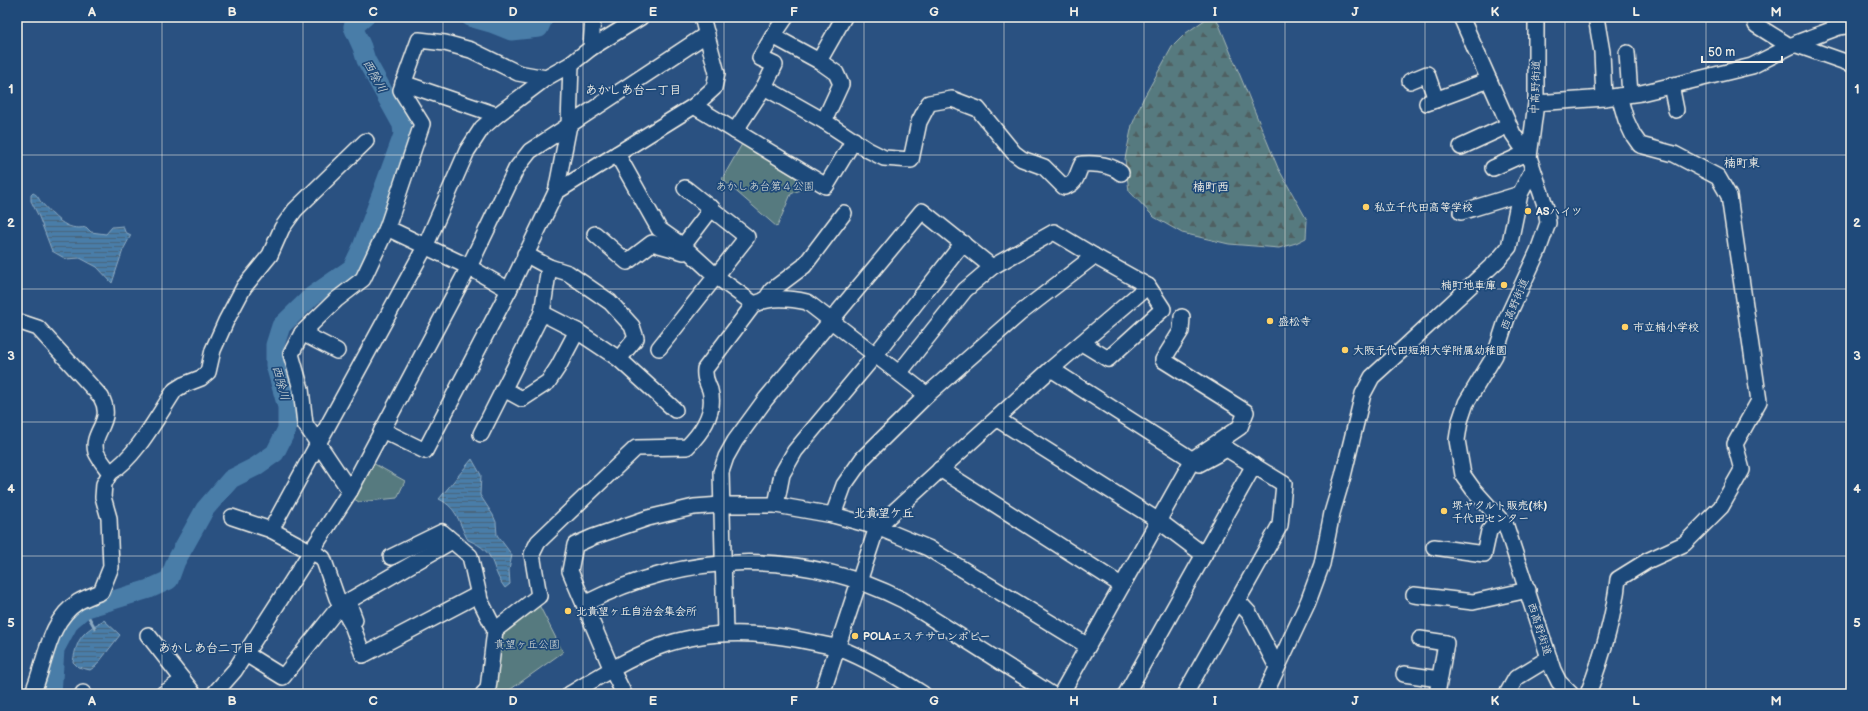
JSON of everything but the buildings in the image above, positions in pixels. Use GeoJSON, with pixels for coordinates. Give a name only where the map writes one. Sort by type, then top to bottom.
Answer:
{"type":"FeatureCollection","features":[{"type":"Feature","properties":{"kind":"street"},"geometry":{"type":"LineString","coordinates":[[591,48],[593,17]]}},
{"type":"Feature","properties":{"kind":"street"},"geometry":{"type":"LineString","coordinates":[[271,530],[426,247],[467,151],[482,128],[497,114],[546,78],[571,64],[591,48],[641,17]]}},
{"type":"Feature","properties":{"kind":"street"},"geometry":{"type":"LineString","coordinates":[[556,192],[694,106],[714,88],[717,73],[702,17]]}},
{"type":"Feature","properties":{"kind":"street"},"geometry":{"type":"LineString","coordinates":[[736,130],[764,87],[775,65],[760,58],[786,17]]}},
{"type":"Feature","properties":{"kind":"street"},"geometry":{"type":"LineString","coordinates":[[819,61],[844,17]]}},
{"type":"Feature","properties":{"kind":"street","name":"西高野街道"},"geometry":{"type":"LineString","coordinates":[[1461,17],[1509,125],[1529,160],[1546,208],[1548,223],[1538,251],[1507,318],[1495,355],[1466,403],[1460,421],[1457,440],[1463,475],[1506,526],[1549,658],[1559,682],[1572,694]]}},
{"type":"Feature","properties":{"kind":"street","name":"中高野街道"},"geometry":{"type":"LineString","coordinates":[[1529,160],[1536,104],[1536,17]]}},
{"type":"Feature","properties":{"kind":"street"},"geometry":{"type":"LineString","coordinates":[[1596,17],[1602,52],[1604,98]]}},
{"type":"Feature","properties":{"kind":"street"},"geometry":{"type":"LineString","coordinates":[[1754,17],[1756,25],[1788,45],[1793,45],[1851,64]]}},
{"type":"Feature","properties":{"kind":"street"},"geometry":{"type":"LineString","coordinates":[[1536,104],[1624,95],[1752,66],[1793,45],[1839,27],[1851,25]]}},
{"type":"Feature","properties":{"kind":"street"},"geometry":{"type":"LineString","coordinates":[[214,694],[235,670],[246,654],[350,490],[469,267],[516,169],[530,151],[707,34]]}},
{"type":"Feature","properties":{"kind":"street"},"geometry":{"type":"LineString","coordinates":[[774,36],[819,61],[836,73],[841,84],[824,121]]}},
{"type":"Feature","properties":{"kind":"street"},"geometry":{"type":"LineString","coordinates":[[350,490],[304,424],[300,389],[291,354],[302,333],[336,300],[363,279],[387,228],[422,124],[401,90],[419,40],[445,43],[471,50],[518,73],[546,78]]}},
{"type":"Feature","properties":{"kind":"street"},"geometry":{"type":"LineString","coordinates":[[1588,694],[1598,669],[1615,604],[1618,579],[1646,561],[1684,544],[1721,507],[1742,470],[1735,444],[1760,401],[1729,196],[1718,177],[1674,154],[1640,145],[1631,130],[1624,95],[1627,53]]}},
{"type":"Feature","properties":{"kind":"street"},"geometry":{"type":"LineString","coordinates":[[382,430],[425,451],[509,290],[556,192],[569,125],[571,64]]}},
{"type":"Feature","properties":{"kind":"street"},"geometry":{"type":"LineString","coordinates":[[1410,81],[1427,74],[1432,101],[1489,80]]}},
{"type":"Feature","properties":{"kind":"street"},"geometry":{"type":"LineString","coordinates":[[403,83],[497,114]]}},
{"type":"Feature","properties":{"kind":"street"},"geometry":{"type":"LineString","coordinates":[[1670,85],[1676,110]]}},
{"type":"Feature","properties":{"kind":"street"},"geometry":{"type":"LineString","coordinates":[[764,87],[824,121],[868,150],[884,158],[911,160],[919,122],[929,103],[952,100],[978,109],[1014,153],[1022,159],[1044,167],[1064,187],[1072,185],[1077,179],[1082,164],[1105,165],[1115,168],[1121,173]]}},
{"type":"Feature","properties":{"kind":"street"},"geometry":{"type":"LineString","coordinates":[[694,106],[736,130],[826,186],[854,140]]}},
{"type":"Feature","properties":{"kind":"street"},"geometry":{"type":"LineString","coordinates":[[1461,147],[1509,125]]}},
{"type":"Feature","properties":{"kind":"street"},"geometry":{"type":"LineString","coordinates":[[32,694],[38,681],[52,633],[66,612],[78,602],[101,592],[111,567],[109,518],[103,497],[104,484],[110,473],[118,468],[141,442],[175,390],[183,385],[202,378],[208,372],[213,350],[226,321],[244,287],[270,255],[282,228],[296,210],[366,141]]}},
{"type":"Feature","properties":{"kind":"street"},"geometry":{"type":"LineString","coordinates":[[617,154],[658,229],[686,250],[717,277],[760,302],[789,299],[807,302],[928,395]]}},
{"type":"Feature","properties":{"kind":"street"},"geometry":{"type":"LineString","coordinates":[[1265,694],[1308,602],[1322,564],[1332,513],[1344,476],[1363,394],[1372,377],[1492,265],[1509,247],[1529,160],[1493,168]]}},
{"type":"Feature","properties":{"kind":"street"},"geometry":{"type":"LineString","coordinates":[[660,348],[747,238],[712,208],[685,188]]}},
{"type":"Feature","properties":{"kind":"street"},"geometry":{"type":"LineString","coordinates":[[1461,212],[1520,194]]}},
{"type":"Feature","properties":{"kind":"street"},"geometry":{"type":"LineString","coordinates":[[686,250],[712,208]]}},
{"type":"Feature","properties":{"kind":"street"},"geometry":{"type":"LineString","coordinates":[[725,633],[721,472],[726,456],[735,441],[765,400],[922,211],[992,267]]}},
{"type":"Feature","properties":{"kind":"street"},"geometry":{"type":"LineString","coordinates":[[495,630],[539,596],[532,554],[538,542],[636,448],[687,447],[694,440],[706,424],[712,406],[710,390],[704,378],[705,369],[760,302],[772,290],[804,266],[844,213]]}},
{"type":"Feature","properties":{"kind":"street"},"geometry":{"type":"LineString","coordinates":[[387,228],[469,267],[509,290]]}},
{"type":"Feature","properties":{"kind":"street"},"geometry":{"type":"LineString","coordinates":[[900,372],[965,290],[992,267],[1054,232],[1148,286],[1163,309],[1108,359],[1082,343]]}},
{"type":"Feature","properties":{"kind":"street"},"geometry":{"type":"LineString","coordinates":[[594,234],[627,262],[652,243],[686,250]]}},
{"type":"Feature","properties":{"kind":"street"},"geometry":{"type":"LineString","coordinates":[[776,505],[782,474],[795,451],[876,354],[963,243]]}},
{"type":"Feature","properties":{"kind":"street"},"geometry":{"type":"LineString","coordinates":[[525,254],[549,267],[568,273],[610,302],[632,326],[636,338],[619,359]]}},
{"type":"Feature","properties":{"kind":"street"},"geometry":{"type":"LineString","coordinates":[[833,515],[844,486],[863,458],[928,395],[1019,314],[1094,256]]}},
{"type":"Feature","properties":{"kind":"street"},"geometry":{"type":"LineString","coordinates":[[481,434],[542,313],[549,267]]}},
{"type":"Feature","properties":{"kind":"street"},"geometry":{"type":"LineString","coordinates":[[822,694],[877,527],[1051,369],[1148,286]]}},
{"type":"Feature","properties":{"kind":"street"},"geometry":{"type":"LineString","coordinates":[[542,313],[577,331],[619,359],[676,410]]}},
{"type":"Feature","properties":{"kind":"street"},"geometry":{"type":"LineString","coordinates":[[1061,694],[1193,458],[1240,427],[1246,412],[1163,360],[1181,331],[1182,316]]}},
{"type":"Feature","properties":{"kind":"street"},"geometry":{"type":"LineString","coordinates":[[17,321],[38,328],[102,397],[106,406],[106,415],[95,443],[96,452],[110,473]]}},
{"type":"Feature","properties":{"kind":"street"},"geometry":{"type":"LineString","coordinates":[[504,389],[522,399],[548,382],[558,367],[577,331]]}},
{"type":"Feature","properties":{"kind":"street"},"geometry":{"type":"LineString","coordinates":[[302,333],[338,351]]}},
{"type":"Feature","properties":{"kind":"street"},"geometry":{"type":"LineString","coordinates":[[1051,369],[1193,458],[1199,464],[1227,450],[1284,484],[1280,525],[1185,694]]}},
{"type":"Feature","properties":{"kind":"street"},"geometry":{"type":"LineString","coordinates":[[997,419],[1159,521],[1204,555]]}},
{"type":"Feature","properties":{"kind":"street"},"geometry":{"type":"LineString","coordinates":[[1126,694],[1254,466]]}},
{"type":"Feature","properties":{"kind":"street"},"geometry":{"type":"LineString","coordinates":[[940,469],[1121,585]]}},
{"type":"Feature","properties":{"kind":"street"},"geometry":{"type":"LineString","coordinates":[[624,694],[612,670],[570,571],[575,545],[593,536],[648,518],[694,507],[721,505],[776,505],[833,515],[877,527],[928,548],[1088,646]]}},
{"type":"Feature","properties":{"kind":"street"},"geometry":{"type":"LineString","coordinates":[[232,517],[271,530],[323,558],[336,598],[354,630],[363,655],[479,594]]}},
{"type":"Feature","properties":{"kind":"street"},"geometry":{"type":"LineString","coordinates":[[1434,547],[1484,554],[1488,531],[1499,519]]}},
{"type":"Feature","properties":{"kind":"street"},"geometry":{"type":"LineString","coordinates":[[391,557],[442,532],[470,556],[479,594],[495,630],[488,689],[483,694]]}},
{"type":"Feature","properties":{"kind":"street"},"geometry":{"type":"LineString","coordinates":[[354,630],[356,623],[349,604],[350,600],[452,540]]}},
{"type":"Feature","properties":{"kind":"street"},"geometry":{"type":"LineString","coordinates":[[584,604],[646,578],[676,570],[723,563],[766,562],[814,568],[878,588],[903,600],[1051,694]]}},
{"type":"Feature","properties":{"kind":"street"},"geometry":{"type":"LineString","coordinates":[[1414,595],[1471,604],[1528,590]]}},
{"type":"Feature","properties":{"kind":"street"},"geometry":{"type":"LineString","coordinates":[[1238,601],[1249,613],[1277,667]]}},
{"type":"Feature","properties":{"kind":"street"},"geometry":{"type":"LineString","coordinates":[[246,654],[283,677],[335,612]]}},
{"type":"Feature","properties":{"kind":"street"},"geometry":{"type":"LineString","coordinates":[[570,694],[636,656],[660,646],[725,633],[780,635],[837,647],[885,670],[923,694]]}},
{"type":"Feature","properties":{"kind":"street"},"geometry":{"type":"LineString","coordinates":[[148,635],[194,694]]}},
{"type":"Feature","properties":{"kind":"street"},"geometry":{"type":"LineString","coordinates":[[1420,640],[1446,643],[1437,694]]}},
{"type":"Feature","properties":{"kind":"street"},"geometry":{"type":"LineString","coordinates":[[1507,694],[1516,678],[1549,658]]}},
{"type":"Feature","properties":{"kind":"street"},"geometry":{"type":"LineString","coordinates":[[1404,674],[1439,679]]}},
{"type":"Feature","properties":{"kind":"street"},"geometry":{"type":"LineString","coordinates":[[163,694],[183,680]]}},
{"type":"Feature","properties":{"kind":"green space"},"geometry":{"type":"Polygon","coordinates":[[[1216,17],[1278,168],[1307,220],[1306,238],[1296,243],[1279,248],[1229,244],[1182,233],[1154,217],[1129,191],[1125,159],[1132,125],[1143,99],[1172,47],[1186,33],[1206,19],[1216,17]]]}},
{"type":"Feature","properties":{"kind":"green space","name":"あかしあ台第４公園"},"geometry":{"type":"Polygon","coordinates":[[[742,144],[807,185],[805,188],[791,194],[777,227],[722,179],[742,144]]]}},
{"type":"Feature","properties":{"kind":"green space"},"geometry":{"type":"Polygon","coordinates":[[[369,461],[405,481],[397,498],[359,502],[349,496],[369,461]]]}},
{"type":"Feature","properties":{"kind":"green space","name":"貴望ヶ丘公園"},"geometry":{"type":"Polygon","coordinates":[[[537,601],[563,652],[504,694],[489,694],[498,631],[537,601]]]}},
{"type":"Feature","properties":{"kind":"water"},"geometry":{"type":"Polygon","coordinates":[[[33,193],[61,222],[66,225],[79,228],[86,227],[91,232],[106,234],[112,227],[123,226],[125,232],[131,235],[123,250],[112,283],[97,267],[80,258],[66,259],[52,251],[31,201],[31,195],[33,193]]]}},
{"type":"Feature","properties":{"kind":"water"},"geometry":{"type":"Polygon","coordinates":[[[472,459],[481,475],[480,495],[496,522],[497,535],[512,555],[509,570],[510,584],[505,588],[489,555],[478,545],[468,540],[451,507],[439,499],[472,459]]]}},
{"type":"Feature","properties":{"kind":"water"},"geometry":{"type":"Polygon","coordinates":[[[104,620],[120,635],[96,666],[90,670],[78,667],[73,662],[79,641],[86,632],[104,620]]]}},
{"type":"Feature","properties":{"kind":"waterway","name":"西除川"},"geometry":{"type":"LineString","coordinates":[[52,694],[55,649],[70,621],[84,609],[149,589],[169,580],[176,561],[205,509],[231,479],[255,467],[275,453],[287,429],[287,407],[275,365],[275,345],[281,326],[312,296],[352,268],[362,247],[403,135],[402,125],[366,60],[353,27],[365,17]]}},
{"type":"Feature","properties":{"kind":"waterway","name":"西除川"},"geometry":{"type":"LineString","coordinates":[[470,17],[511,31],[539,28],[544,17]]}},
{"type":"Feature","properties":{"kind":"waterway"},"geometry":{"type":"LineString","coordinates":[[84,609],[95,628]]}},
{"type":"Feature","properties":{"kind":"place","name":"私立千代田高等学校"},"geometry":{"type":"Point","coordinates":[1366,207]}},
{"type":"Feature","properties":{"kind":"place","name":"ASハイツ"},"geometry":{"type":"Point","coordinates":[1528,211]}},
{"type":"Feature","properties":{"kind":"place","name":"楠町地車庫"},"geometry":{"type":"Point","coordinates":[1504,285]}},
{"type":"Feature","properties":{"kind":"place","name":"盛松寺"},"geometry":{"type":"Point","coordinates":[1270,321]}},
{"type":"Feature","properties":{"kind":"place","name":"市立楠小学校"},"geometry":{"type":"Point","coordinates":[1625,327]}},
{"type":"Feature","properties":{"kind":"place","name":"大阪千代田短期大学附属幼稚園"},"geometry":{"type":"Point","coordinates":[1345,350]}},
{"type":"Feature","properties":{"kind":"place","name":"堺ヤクルト販売(株) 千代田センター"},"geometry":{"type":"Point","coordinates":[1444,511]}},
{"type":"Feature","properties":{"kind":"place","name":"北貴望ヶ丘自治会集会所"},"geometry":{"type":"Point","coordinates":[568,611]}},
{"type":"Feature","properties":{"kind":"place","name":"POLAエステサロンポピー"},"geometry":{"type":"Point","coordinates":[855,636]}},
{"type":"Feature","properties":{"kind":"district","name":"あかしあ台一丁目"},"geometry":{"type":"Point","coordinates":[633,90]}},
{"type":"Feature","properties":{"kind":"district","name":"楠町東"},"geometry":{"type":"Point","coordinates":[1742,163]}},
{"type":"Feature","properties":{"kind":"district","name":"楠町西"},"geometry":{"type":"Point","coordinates":[1211,187]}},
{"type":"Feature","properties":{"kind":"district","name":"北貴望ケ丘"},"geometry":{"type":"Point","coordinates":[884,513]}},
{"type":"Feature","properties":{"kind":"district","name":"あかしあ台二丁目"},"geometry":{"type":"Point","coordinates":[206,648]}}]}
